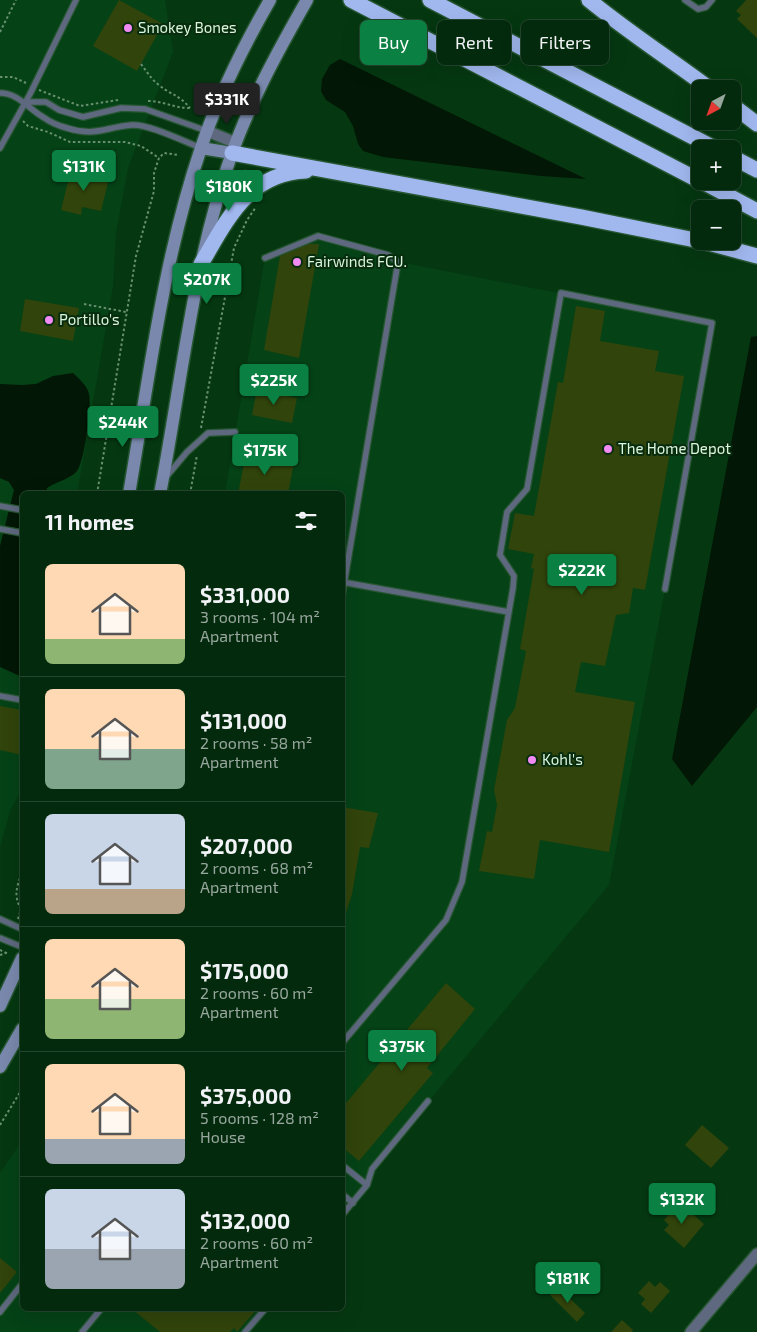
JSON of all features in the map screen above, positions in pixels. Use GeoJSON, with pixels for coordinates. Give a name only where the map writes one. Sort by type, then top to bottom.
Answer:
{"type":"FeatureCollection","features":[{"type":"Feature","properties":{"kind":"highway"},"geometry":{"type":"LineString","coordinates":[[351,0],[691,176]]}},
{"type":"Feature","properties":{"kind":"highway"},"geometry":{"type":"LineString","coordinates":[[430,0],[699,140]]}},
{"type":"Feature","properties":{"kind":"highway"},"geometry":{"type":"LineString","coordinates":[[589,0],[617,24],[669,58],[698,80]]}},
{"type":"Feature","properties":{"kind":"highway"},"geometry":{"type":"LineString","coordinates":[[741,112],[757,124]]}},
{"type":"Feature","properties":{"kind":"highway"},"geometry":{"type":"LineString","coordinates":[[234,148],[327,170],[691,239]]}},
{"type":"Feature","properties":{"kind":"highway"},"geometry":{"type":"LineString","coordinates":[[741,162],[757,170]]}},
{"type":"Feature","properties":{"kind":"highway"},"geometry":{"type":"LineString","coordinates":[[202,264],[227,219],[245,196],[256,188],[289,171],[327,170]]}},
{"type":"Feature","properties":{"kind":"highway"},"geometry":{"type":"LineString","coordinates":[[717,190],[757,211]]}},
{"type":"Feature","properties":{"kind":"highway"},"geometry":{"type":"LineString","coordinates":[[734,250],[757,256]]}},
{"type":"Feature","properties":{"kind":"main road"},"geometry":{"type":"LineString","coordinates":[[130,491],[168,270],[188,190],[207,131],[240,57],[270,0]]}},
{"type":"Feature","properties":{"kind":"main road"},"geometry":{"type":"LineString","coordinates":[[160,491],[202,264],[234,148],[270,68],[307,0]]}},
{"type":"Feature","properties":{"kind":"main road"},"geometry":{"type":"LineString","coordinates":[[201,148],[234,148]]}},
{"type":"Feature","properties":{"kind":"main road"},"geometry":{"type":"LineString","coordinates":[[0,1006],[20,962]]}},
{"type":"Feature","properties":{"kind":"main road"},"geometry":{"type":"LineString","coordinates":[[0,1067],[20,1032]]}},
{"type":"Feature","properties":{"kind":"street"},"geometry":{"type":"LineString","coordinates":[[207,131],[234,148]]}},
{"type":"Feature","properties":{"kind":"street"},"geometry":{"type":"LineString","coordinates":[[691,1332],[757,1254]]}},
{"type":"Feature","properties":{"kind":"lane"},"geometry":{"type":"LineString","coordinates":[[0,148],[76,0]]}},
{"type":"Feature","properties":{"kind":"lane"},"geometry":{"type":"LineString","coordinates":[[685,0],[698,8],[706,7],[712,0]]}},
{"type":"Feature","properties":{"kind":"lane"},"geometry":{"type":"LineString","coordinates":[[0,93],[5,93],[25,102],[42,117],[81,132],[99,132],[132,125],[142,126],[201,148]]}},
{"type":"Feature","properties":{"kind":"lane"},"geometry":{"type":"LineString","coordinates":[[25,102],[46,102],[59,110],[83,117],[121,108],[145,109],[207,131]]}},
{"type":"Feature","properties":{"kind":"lane"},"geometry":{"type":"LineString","coordinates":[[265,258],[318,236],[388,256],[398,262],[345,571]]}},
{"type":"Feature","properties":{"kind":"lane"},"geometry":{"type":"LineString","coordinates":[[345,1039],[446,920],[462,882],[514,576],[500,556],[507,512],[528,489],[561,293],[712,323],[665,589]]}},
{"type":"Feature","properties":{"kind":"lane"},"geometry":{"type":"LineString","coordinates":[[162,481],[208,433],[235,432]]}},
{"type":"Feature","properties":{"kind":"lane"},"geometry":{"type":"LineString","coordinates":[[0,506],[20,510]]}},
{"type":"Feature","properties":{"kind":"lane"},"geometry":{"type":"LineString","coordinates":[[0,530],[20,533]]}},
{"type":"Feature","properties":{"kind":"lane"},"geometry":{"type":"LineString","coordinates":[[345,583],[509,612]]}},
{"type":"Feature","properties":{"kind":"lane"},"geometry":{"type":"LineString","coordinates":[[0,696],[20,700]]}},
{"type":"Feature","properties":{"kind":"lane"},"geometry":{"type":"LineString","coordinates":[[0,919],[20,927]]}},
{"type":"Feature","properties":{"kind":"lane"},"geometry":{"type":"LineString","coordinates":[[0,938],[20,946]]}},
{"type":"Feature","properties":{"kind":"lane"},"geometry":{"type":"LineString","coordinates":[[345,1212],[367,1185],[372,1170],[428,1101]]}},
{"type":"Feature","properties":{"kind":"lane"},"geometry":{"type":"LineString","coordinates":[[345,1167],[367,1185]]}},
{"type":"Feature","properties":{"kind":"lane"},"geometry":{"type":"LineString","coordinates":[[345,1196],[353,1203]]}},
{"type":"Feature","properties":{"kind":"lane"},"geometry":{"type":"LineString","coordinates":[[0,1312],[20,1287]]}},
{"type":"Feature","properties":{"kind":"lane"},"geometry":{"type":"LineString","coordinates":[[82,1332],[99,1311]]}},
{"type":"Feature","properties":{"kind":"lane"},"geometry":{"type":"LineString","coordinates":[[246,1332],[263,1311]]}},
{"type":"Feature","properties":{"kind":"path"},"geometry":{"type":"LineString","coordinates":[[0,32],[16,0]]}},
{"type":"Feature","properties":{"kind":"path"},"geometry":{"type":"LineString","coordinates":[[141,64],[156,82],[180,97],[190,108],[176,108],[157,101],[141,100]]}},
{"type":"Feature","properties":{"kind":"path"},"geometry":{"type":"LineString","coordinates":[[0,77],[13,77],[80,106],[125,100]]}},
{"type":"Feature","properties":{"kind":"path"},"geometry":{"type":"LineString","coordinates":[[98,491],[120,360],[126,312],[136,256],[154,191],[154,174],[159,158],[164,153],[179,155]]}},
{"type":"Feature","properties":{"kind":"path"},"geometry":{"type":"LineString","coordinates":[[244,177],[247,164]]}},
{"type":"Feature","properties":{"kind":"path"},"geometry":{"type":"LineString","coordinates":[[191,491],[234,248],[247,220],[257,206]]}},
{"type":"Feature","properties":{"kind":"path"},"geometry":{"type":"LineString","coordinates":[[84,304],[126,312]]}},
{"type":"Feature","properties":{"kind":"path"},"geometry":{"type":"LineString","coordinates":[[20,878],[15,899],[20,907]]}},
{"type":"Feature","properties":{"kind":"path"},"geometry":{"type":"LineString","coordinates":[[16,926],[20,912]]}},
{"type":"Feature","properties":{"kind":"path"},"geometry":{"type":"LineString","coordinates":[[6,953],[10,942]]}},
{"type":"Feature","properties":{"kind":"path"},"geometry":{"type":"LineString","coordinates":[[0,950],[6,953]]}},
{"type":"Feature","properties":{"kind":"path"},"geometry":{"type":"LineString","coordinates":[[0,955],[6,953]]}},
{"type":"Feature","properties":{"kind":"path"},"geometry":{"type":"LineString","coordinates":[[0,1124],[20,1092]]}},
{"type":"Feature","properties":{"kind":"shaded area"},"geometry":{"type":"Polygon","coordinates":[[[0,0],[165,0],[173,52],[128,168],[116,233],[113,286],[78,491],[20,491],[20,793],[10,811],[0,847],[0,0]]]}},
{"type":"Feature","properties":{"kind":"shaded area"},"geometry":{"type":"Polygon","coordinates":[[[340,59],[586,179],[541,176],[383,157],[363,151],[358,144],[353,126],[345,112],[326,100],[321,91],[322,79],[330,65],[340,59]]]}},
{"type":"Feature","properties":{"kind":"shaded area"},"geometry":{"type":"Polygon","coordinates":[[[318,236],[388,255],[399,262],[712,323],[665,589],[609,885],[372,1169],[367,1185],[345,1212],[345,491],[226,491],[265,258],[318,236]]]}},
{"type":"Feature","properties":{"kind":"shaded area"},"geometry":{"type":"Polygon","coordinates":[[[757,336],[757,707],[692,786],[672,759],[751,337],[757,336]]]}},
{"type":"Feature","properties":{"kind":"shaded area"},"geometry":{"type":"Polygon","coordinates":[[[73,373],[86,388],[90,401],[87,434],[80,466],[77,471],[47,488],[46,491],[20,491],[20,676],[0,667],[0,546],[14,490],[9,482],[0,478],[0,384],[36,384],[53,376],[73,373]]]}},
{"type":"Feature","properties":{"kind":"shaded area"},"geometry":{"type":"Polygon","coordinates":[[[20,1144],[20,1311],[263,1311],[246,1332],[0,1332],[0,1173],[20,1144]]]}},
{"type":"Feature","properties":{"kind":"building"},"geometry":{"type":"Polygon","coordinates":[[[119,0],[163,24],[137,71],[93,46],[119,0]]]}},
{"type":"Feature","properties":{"kind":"building"},"geometry":{"type":"Polygon","coordinates":[[[746,0],[757,0],[757,38],[737,19],[741,15],[736,11],[746,0]]]}},
{"type":"Feature","properties":{"kind":"building"},"geometry":{"type":"Polygon","coordinates":[[[71,169],[109,178],[101,211],[82,207],[81,215],[61,210],[71,169]]]}},
{"type":"Feature","properties":{"kind":"building"},"geometry":{"type":"Polygon","coordinates":[[[307,244],[319,244],[299,358],[264,350],[280,256],[307,244]]]}},
{"type":"Feature","properties":{"kind":"building","name":"Portillo's"},"geometry":{"type":"Polygon","coordinates":[[[25,299],[79,308],[73,341],[20,331],[25,299]]]}},
{"type":"Feature","properties":{"kind":"building"},"geometry":{"type":"Polygon","coordinates":[[[576,306],[605,311],[600,341],[659,351],[655,371],[684,376],[645,590],[633,588],[629,613],[616,615],[605,666],[581,662],[575,692],[635,702],[609,852],[540,840],[534,879],[479,871],[487,831],[492,832],[497,805],[494,790],[507,720],[515,708],[526,651],[520,649],[534,569],[531,568],[534,554],[508,549],[515,513],[534,516],[558,382],[563,383],[576,306]]]}},
{"type":"Feature","properties":{"kind":"building"},"geometry":{"type":"Polygon","coordinates":[[[257,389],[297,398],[292,423],[252,415],[257,389]]]}},
{"type":"Feature","properties":{"kind":"building"},"geometry":{"type":"Polygon","coordinates":[[[246,453],[294,462],[289,491],[239,491],[246,453]]]}},
{"type":"Feature","properties":{"kind":"building"},"geometry":{"type":"Polygon","coordinates":[[[0,706],[20,710],[20,755],[0,750],[0,706]]]}},
{"type":"Feature","properties":{"kind":"building"},"geometry":{"type":"Polygon","coordinates":[[[345,808],[378,813],[369,848],[360,847],[352,894],[345,916],[345,808]]]}},
{"type":"Feature","properties":{"kind":"building"},"geometry":{"type":"Polygon","coordinates":[[[446,983],[475,1009],[427,1068],[433,1073],[359,1161],[345,1149],[345,1104],[446,983]]]}},
{"type":"Feature","properties":{"kind":"building"},"geometry":{"type":"Polygon","coordinates":[[[702,1125],[729,1148],[711,1168],[685,1145],[702,1125]]]}},
{"type":"Feature","properties":{"kind":"building"},"geometry":{"type":"Polygon","coordinates":[[[679,1202],[704,1224],[684,1248],[664,1230],[669,1225],[664,1220],[679,1202]]]}},
{"type":"Feature","properties":{"kind":"building"},"geometry":{"type":"Polygon","coordinates":[[[0,1258],[17,1272],[0,1293],[0,1258]]]}},
{"type":"Feature","properties":{"kind":"building"},"geometry":{"type":"Polygon","coordinates":[[[649,1281],[655,1287],[660,1282],[670,1291],[651,1313],[641,1304],[645,1299],[638,1293],[649,1281]]]}},
{"type":"Feature","properties":{"kind":"building"},"geometry":{"type":"Polygon","coordinates":[[[558,1287],[585,1313],[577,1322],[550,1295],[558,1287]]]}},
{"type":"Feature","properties":{"kind":"building"},"geometry":{"type":"Polygon","coordinates":[[[134,1311],[255,1311],[237,1332],[234,1328],[230,1332],[160,1332],[134,1311]]]}},
{"type":"Feature","properties":{"kind":"building"},"geometry":{"type":"Polygon","coordinates":[[[622,1320],[633,1330],[632,1332],[611,1332],[622,1320]]]}},
{"type":"Feature","properties":{"kind":"place","name":"Smokey Bones"},"geometry":{"type":"Point","coordinates":[128,28]}},
{"type":"Feature","properties":{"kind":"place","name":"Fairwinds FCU."},"geometry":{"type":"Point","coordinates":[297,262]}},
{"type":"Feature","properties":{"kind":"place","name":"Portillo's"},"geometry":{"type":"Point","coordinates":[49,320]}},
{"type":"Feature","properties":{"kind":"place","name":"The Home Depot"},"geometry":{"type":"Point","coordinates":[608,449]}},
{"type":"Feature","properties":{"kind":"place","name":"Kohl's"},"geometry":{"type":"Point","coordinates":[532,760]}}]}
